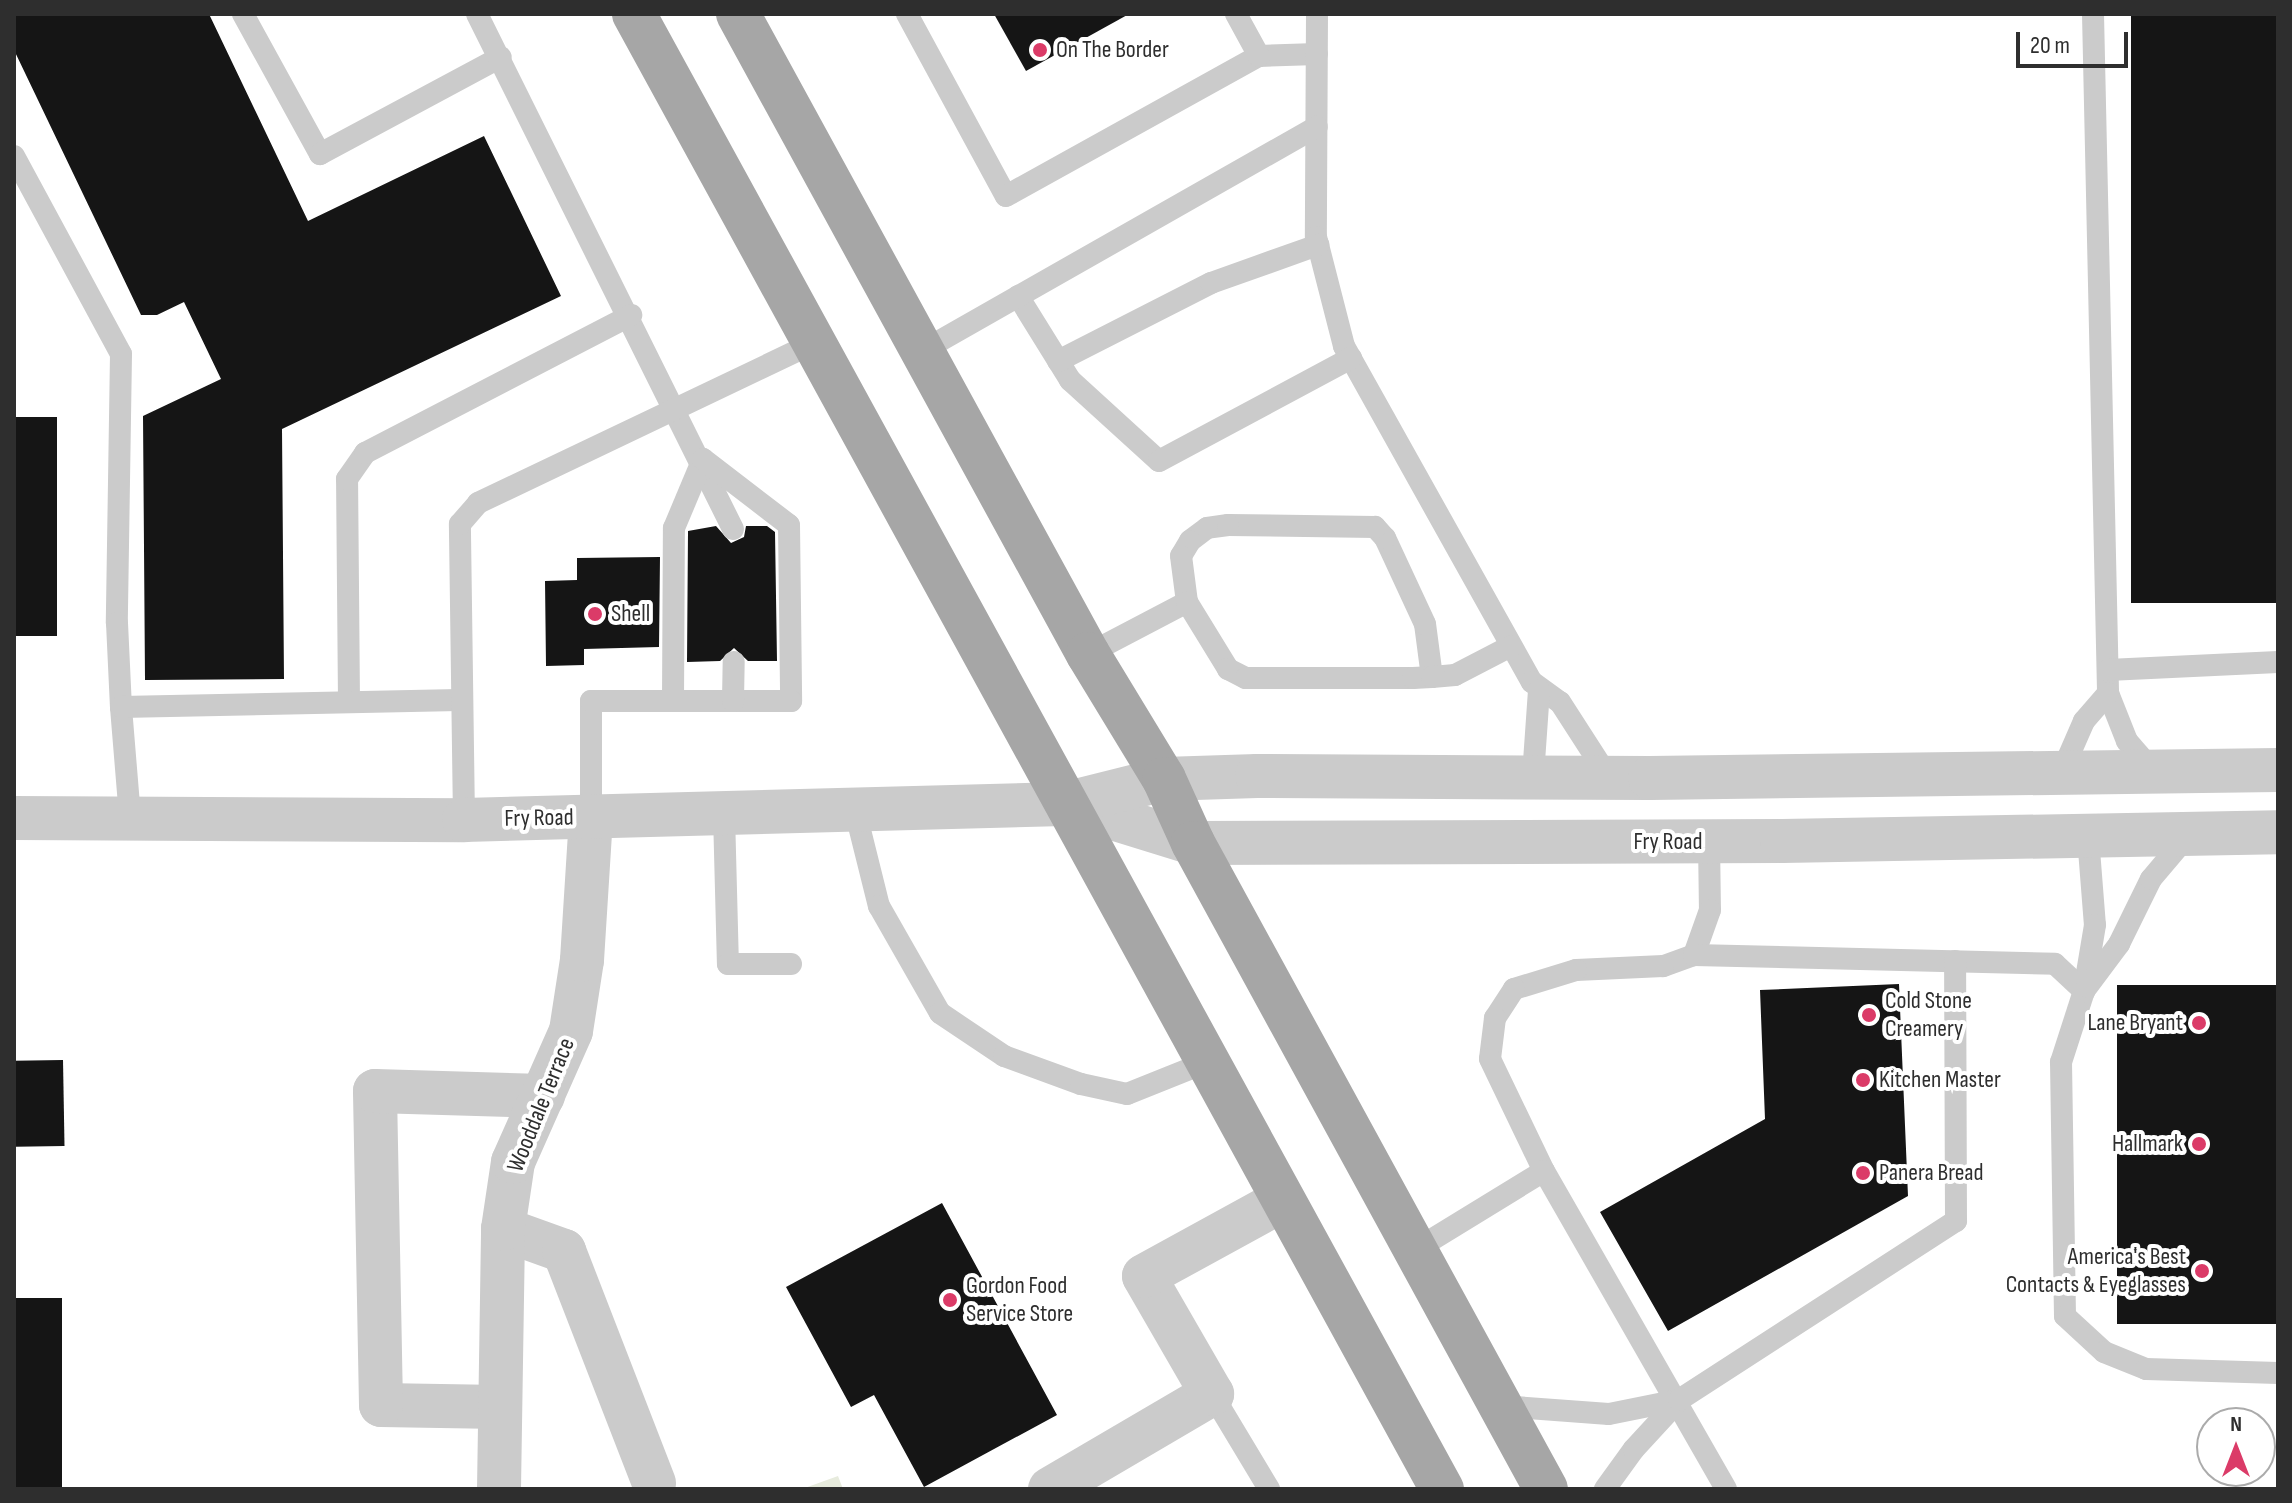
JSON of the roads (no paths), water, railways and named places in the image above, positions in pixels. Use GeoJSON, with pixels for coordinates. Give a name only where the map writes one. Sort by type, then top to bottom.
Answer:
{"type":"FeatureCollection","features":[{"type":"Feature","properties":{"kind":"main road"},"geometry":{"type":"LineString","coordinates":[[634,14],[1064,804],[1442,1489]]}},
{"type":"Feature","properties":{"kind":"main road"},"geometry":{"type":"LineString","coordinates":[[738,14],[1088,654],[1164,779],[1193,843],[1546,1489]]}},
{"type":"Feature","properties":{"kind":"street","name":"Fry Road"},"geometry":{"type":"LineString","coordinates":[[14,818],[464,820],[1064,804],[1164,779],[2060,776],[2278,770]]}},
{"type":"Feature","properties":{"kind":"street","name":"Fry Road"},"geometry":{"type":"LineString","coordinates":[[1064,804],[1193,843],[1709,841],[2278,832]]}},
{"type":"Feature","properties":{"kind":"street","name":"Wooddale Terrace"},"geometry":{"type":"LineString","coordinates":[[499,1489],[503,1229],[513,1162],[571,1031],[582,960],[591,817]]}},
{"type":"Feature","properties":{"kind":"street"},"geometry":{"type":"LineString","coordinates":[[500,1407],[381,1405],[375,1091],[543,1096]]}},
{"type":"Feature","properties":{"kind":"street"},"geometry":{"type":"LineString","coordinates":[[1050,1489],[1212,1394],[1144,1276],[1283,1200]]}},
{"type":"Feature","properties":{"kind":"street"},"geometry":{"type":"LineString","coordinates":[[503,1229],[564,1251],[654,1483]]}},
{"type":"Feature","properties":{"kind":"lane"},"geometry":{"type":"LineString","coordinates":[[243,14],[320,154],[501,57]]}},
{"type":"Feature","properties":{"kind":"lane"},"geometry":{"type":"LineString","coordinates":[[477,14],[703,459],[733,529]]}},
{"type":"Feature","properties":{"kind":"lane"},"geometry":{"type":"LineString","coordinates":[[907,14],[1006,196],[1259,56],[1317,54]]}},
{"type":"Feature","properties":{"kind":"lane"},"geometry":{"type":"LineString","coordinates":[[1236,14],[1259,56]]}},
{"type":"Feature","properties":{"kind":"lane"},"geometry":{"type":"LineString","coordinates":[[1317,14],[1318,245],[1351,358],[1511,646],[1539,690],[1560,702],[1609,778]]}},
{"type":"Feature","properties":{"kind":"lane"},"geometry":{"type":"LineString","coordinates":[[2093,14],[2108,693],[2127,741],[2155,773]]}},
{"type":"Feature","properties":{"kind":"lane"},"geometry":{"type":"LineString","coordinates":[[922,351],[1317,127]]}},
{"type":"Feature","properties":{"kind":"lane"},"geometry":{"type":"LineString","coordinates":[[14,156],[121,354],[117,623],[130,817]]}},
{"type":"Feature","properties":{"kind":"lane"},"geometry":{"type":"LineString","coordinates":[[1058,361],[1211,283],[1318,245]]}},
{"type":"Feature","properties":{"kind":"lane"},"geometry":{"type":"LineString","coordinates":[[1018,296],[1070,380],[1159,461],[1351,358]]}},
{"type":"Feature","properties":{"kind":"lane"},"geometry":{"type":"LineString","coordinates":[[349,702],[347,479],[365,453],[631,315]]}},
{"type":"Feature","properties":{"kind":"lane"},"geometry":{"type":"LineString","coordinates":[[464,820],[459,700],[460,524],[478,503],[813,343]]}},
{"type":"Feature","properties":{"kind":"lane"},"geometry":{"type":"LineString","coordinates":[[673,701],[674,528],[703,459]]}},
{"type":"Feature","properties":{"kind":"lane"},"geometry":{"type":"LineString","coordinates":[[591,817],[591,701],[791,701],[789,525],[703,459]]}},
{"type":"Feature","properties":{"kind":"lane"},"geometry":{"type":"LineString","coordinates":[[1432,677],[1425,624],[1375,527],[1207,528],[1190,541],[1181,556],[1187,602],[1228,669],[1246,678],[1432,677],[1455,675],[1511,646]]}},
{"type":"Feature","properties":{"kind":"lane"},"geometry":{"type":"LineString","coordinates":[[1088,654],[1187,602]]}},
{"type":"Feature","properties":{"kind":"lane"},"geometry":{"type":"LineString","coordinates":[[733,701],[734,662]]}},
{"type":"Feature","properties":{"kind":"lane"},"geometry":{"type":"LineString","coordinates":[[2108,670],[2278,662]]}},
{"type":"Feature","properties":{"kind":"lane"},"geometry":{"type":"LineString","coordinates":[[1533,776],[1539,690]]}},
{"type":"Feature","properties":{"kind":"lane"},"geometry":{"type":"LineString","coordinates":[[2060,776],[2084,721],[2108,693]]}},
{"type":"Feature","properties":{"kind":"lane"},"geometry":{"type":"LineString","coordinates":[[121,707],[459,700]]}},
{"type":"Feature","properties":{"kind":"lane"},"geometry":{"type":"LineString","coordinates":[[855,810],[879,906],[940,1013],[1004,1056],[1081,1084],[1127,1094],[1207,1062]]}},
{"type":"Feature","properties":{"kind":"lane"},"geometry":{"type":"LineString","coordinates":[[724,814],[728,964],[791,964]]}},
{"type":"Feature","properties":{"kind":"lane"},"geometry":{"type":"LineString","coordinates":[[2084,991],[2119,944],[2151,879],[2189,834]]}},
{"type":"Feature","properties":{"kind":"lane"},"geometry":{"type":"LineString","coordinates":[[2088,837],[2095,925],[2084,991],[2061,1062],[2065,1316],[2104,1352],[2146,1369],[2278,1373]]}},
{"type":"Feature","properties":{"kind":"lane"},"geometry":{"type":"LineString","coordinates":[[1694,955],[1710,910],[1709,841]]}},
{"type":"Feature","properties":{"kind":"lane"},"geometry":{"type":"LineString","coordinates":[[1726,1489],[1679,1400],[1544,1171],[1490,1059],[1495,1018],[1514,989],[1576,970],[1663,966],[1694,955],[2055,964],[2084,991]]}},
{"type":"Feature","properties":{"kind":"lane"},"geometry":{"type":"LineString","coordinates":[[1605,1489],[1634,1449],[1679,1400],[1956,1221],[1955,961]]}},
{"type":"Feature","properties":{"kind":"lane"},"geometry":{"type":"LineString","coordinates":[[1415,1250],[1544,1171]]}},
{"type":"Feature","properties":{"kind":"lane"},"geometry":{"type":"LineString","coordinates":[[1212,1394],[1269,1489]]}},
{"type":"Feature","properties":{"kind":"lane"},"geometry":{"type":"LineString","coordinates":[[1501,1406],[1609,1414],[1679,1400]]}},
{"type":"Feature","properties":{"kind":"place","name":"On The Border"},"geometry":{"type":"Point","coordinates":[1040,50]}},
{"type":"Feature","properties":{"kind":"place","name":"Shell"},"geometry":{"type":"Point","coordinates":[595,614]}},
{"type":"Feature","properties":{"kind":"place","name":"Cold Stone Creamery"},"geometry":{"type":"Point","coordinates":[1869,1015]}},
{"type":"Feature","properties":{"kind":"place","name":"Lane Bryant"},"geometry":{"type":"Point","coordinates":[2199,1023]}},
{"type":"Feature","properties":{"kind":"place","name":"Kitchen Master"},"geometry":{"type":"Point","coordinates":[1863,1080]}},
{"type":"Feature","properties":{"kind":"place","name":"Hallmark"},"geometry":{"type":"Point","coordinates":[2199,1144]}},
{"type":"Feature","properties":{"kind":"place","name":"Panera Bread"},"geometry":{"type":"Point","coordinates":[1863,1173]}},
{"type":"Feature","properties":{"kind":"place","name":"America's Best Contacts & Eyeglasses"},"geometry":{"type":"Point","coordinates":[2202,1271]}},
{"type":"Feature","properties":{"kind":"place","name":"Gordon Food Service Store"},"geometry":{"type":"Point","coordinates":[950,1300]}}]}
